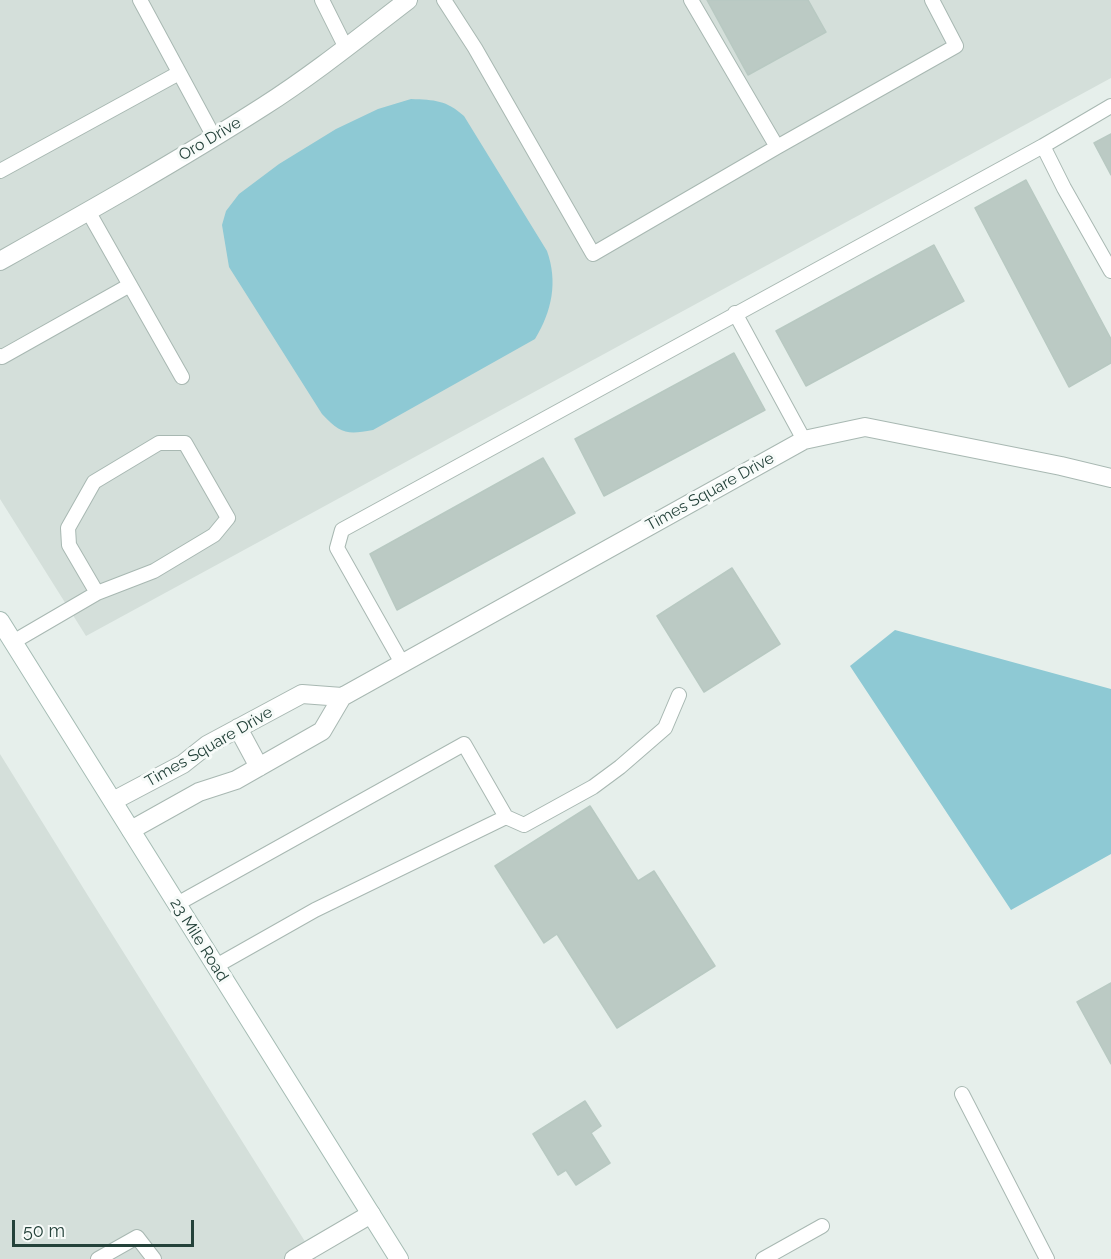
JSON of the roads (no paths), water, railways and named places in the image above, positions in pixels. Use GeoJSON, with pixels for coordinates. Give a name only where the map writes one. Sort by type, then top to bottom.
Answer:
{"type":"FeatureCollection","features":[{"type":"Feature","properties":{"kind":"street","name":"Oro Drive"},"geometry":{"type":"LineString","coordinates":[[0,261],[266,105],[408,0]]}},
{"type":"Feature","properties":{"kind":"street","name":"Times Square Drive"},"geometry":{"type":"LineString","coordinates":[[131,830],[199,792],[236,780],[322,731],[342,697],[804,440],[865,427],[1111,478]]}},
{"type":"Feature","properties":{"kind":"street","name":"23 Mile Road"},"geometry":{"type":"LineString","coordinates":[[1,623],[399,1259]]}},
{"type":"Feature","properties":{"kind":"street","name":"Times Square Drive"},"geometry":{"type":"LineString","coordinates":[[113,801],[183,764],[207,744],[302,694],[342,697]]}},
{"type":"Feature","properties":{"kind":"street"},"geometry":{"type":"LineString","coordinates":[[238,728],[259,767]]}},
{"type":"Feature","properties":{"kind":"street"},"geometry":{"type":"LineString","coordinates":[[294,1259],[371,1214]]}},
{"type":"Feature","properties":{"kind":"lane"},"geometry":{"type":"LineString","coordinates":[[140,0],[214,137]]}},
{"type":"Feature","properties":{"kind":"lane"},"geometry":{"type":"LineString","coordinates":[[322,0],[346,48]]}},
{"type":"Feature","properties":{"kind":"lane"},"geometry":{"type":"LineString","coordinates":[[444,0],[475,48],[593,254],[956,46],[932,0]]}},
{"type":"Feature","properties":{"kind":"lane"},"geometry":{"type":"LineString","coordinates":[[691,0],[777,147]]}},
{"type":"Feature","properties":{"kind":"lane"},"geometry":{"type":"LineString","coordinates":[[0,171],[179,73]]}},
{"type":"Feature","properties":{"kind":"lane"},"geometry":{"type":"LineString","coordinates":[[402,663],[338,548],[342,530],[1043,146],[1111,106]]}},
{"type":"Feature","properties":{"kind":"lane"},"geometry":{"type":"LineString","coordinates":[[1043,146],[1111,271]]}},
{"type":"Feature","properties":{"kind":"lane"},"geometry":{"type":"LineString","coordinates":[[88,211],[182,377]]}},
{"type":"Feature","properties":{"kind":"lane"},"geometry":{"type":"LineString","coordinates":[[0,356],[2,357],[130,285]]}},
{"type":"Feature","properties":{"kind":"lane"},"geometry":{"type":"LineString","coordinates":[[735,313],[804,440]]}},
{"type":"Feature","properties":{"kind":"lane"},"geometry":{"type":"LineString","coordinates":[[13,642],[97,593],[154,571],[214,535],[228,518],[185,443],[159,443],[94,482],[68,528],[69,545],[97,593]]}},
{"type":"Feature","properties":{"kind":"lane"},"geometry":{"type":"LineString","coordinates":[[177,904],[464,744],[506,817],[524,825],[593,787],[665,728],[680,695]]}},
{"type":"Feature","properties":{"kind":"lane"},"geometry":{"type":"LineString","coordinates":[[216,966],[315,910],[506,817]]}},
{"type":"Feature","properties":{"kind":"lane"},"geometry":{"type":"LineString","coordinates":[[962,1094],[1047,1259]]}},
{"type":"Feature","properties":{"kind":"lane"},"geometry":{"type":"LineString","coordinates":[[763,1259],[822,1226]]}},
{"type":"Feature","properties":{"kind":"lane"},"geometry":{"type":"LineString","coordinates":[[98,1259],[137,1237],[154,1259]]}},
{"type":"Feature","properties":{"kind":"water"},"geometry":{"type":"Polygon","coordinates":[[[411,99],[440,102],[464,116],[547,251],[552,274],[552,296],[546,318],[535,339],[373,430],[350,432],[334,426],[322,414],[229,267],[222,225],[226,211],[239,194],[279,164],[336,129],[378,109],[411,99]]]}},
{"type":"Feature","properties":{"kind":"water"},"geometry":{"type":"Polygon","coordinates":[[[895,630],[1111,689],[1111,854],[1011,910],[850,666],[895,630]]]}}]}
